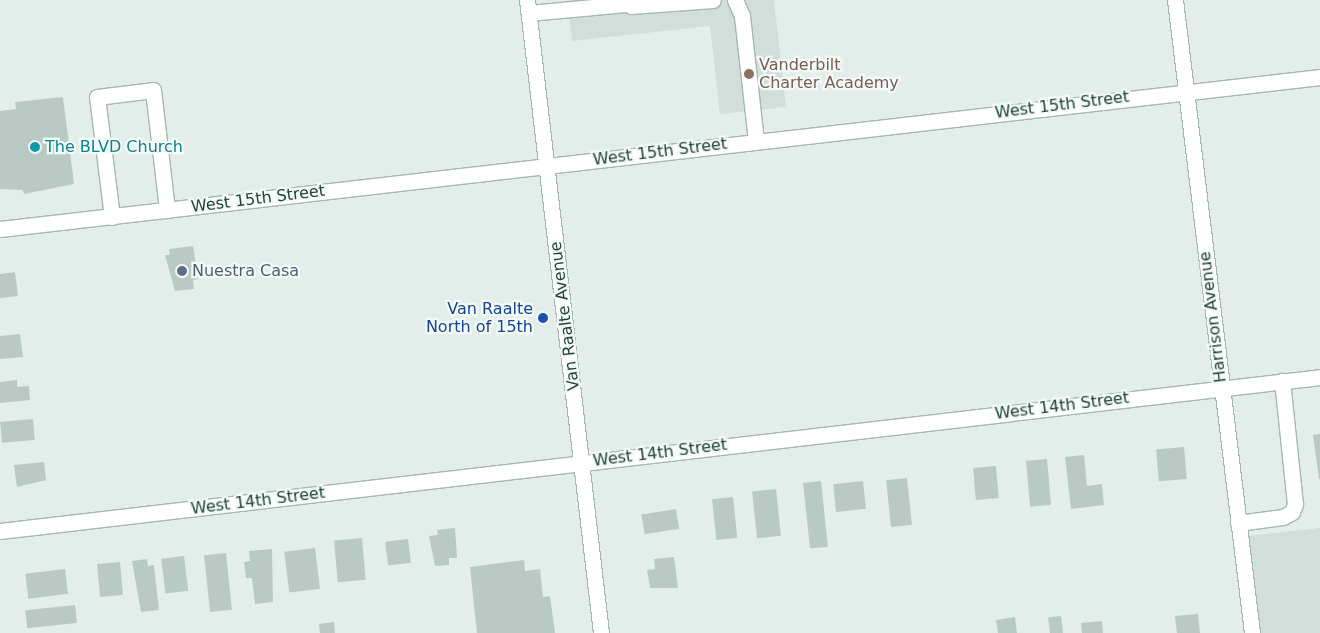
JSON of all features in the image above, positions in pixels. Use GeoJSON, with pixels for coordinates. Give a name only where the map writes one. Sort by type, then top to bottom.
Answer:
{"type":"FeatureCollection","features":[{"type":"Feature","properties":{"kind":"street"},"geometry":{"type":"LineString","coordinates":[[528,7],[714,0]]}},
{"type":"Feature","properties":{"kind":"street"},"geometry":{"type":"LineString","coordinates":[[735,0],[742,16],[756,141]]}},
{"type":"Feature","properties":{"kind":"street","name":"Harrison Avenue"},"geometry":{"type":"LineString","coordinates":[[1175,0],[1252,633]]}},
{"type":"Feature","properties":{"kind":"street","name":"Van Raalte Avenue"},"geometry":{"type":"LineString","coordinates":[[528,7],[601,633]]}},
{"type":"Feature","properties":{"kind":"street","name":"West 15th Street"},"geometry":{"type":"LineString","coordinates":[[0,229],[1320,77]]}},
{"type":"Feature","properties":{"kind":"street"},"geometry":{"type":"LineString","coordinates":[[112,217],[97,97],[153,90],[167,210]]}},
{"type":"Feature","properties":{"kind":"street","name":"West 14th Street"},"geometry":{"type":"LineString","coordinates":[[0,531],[1320,377]]}},
{"type":"Feature","properties":{"kind":"street"},"geometry":{"type":"LineString","coordinates":[[1238,523],[1283,517],[1292,512],[1294,504],[1282,381]]}},
{"type":"Feature","properties":{"kind":"shaded area","name":"Vanderbilt Charter Academy"},"geometry":{"type":"Polygon","coordinates":[[[567,0],[774,0],[786,107],[720,114],[710,26],[572,41],[567,0]]]}},
{"type":"Feature","properties":{"kind":"shaded area"},"geometry":{"type":"Polygon","coordinates":[[[1320,528],[1320,633],[1260,633],[1248,536],[1320,528]]]}},
{"type":"Feature","properties":{"kind":"building","name":"The BLVD Church"},"geometry":{"type":"Polygon","coordinates":[[[63,97],[74,184],[24,194],[23,190],[0,189],[0,111],[16,109],[15,102],[63,97]]]}},
{"type":"Feature","properties":{"kind":"building","name":"Nuestra Casa"},"geometry":{"type":"Polygon","coordinates":[[[193,246],[198,279],[193,280],[194,289],[175,291],[165,255],[170,255],[169,249],[193,246]]]}},
{"type":"Feature","properties":{"kind":"building"},"geometry":{"type":"Polygon","coordinates":[[[15,272],[18,296],[0,298],[0,274],[15,272]]]}},
{"type":"Feature","properties":{"kind":"building"},"geometry":{"type":"Polygon","coordinates":[[[20,334],[23,357],[0,359],[0,336],[20,334]]]}},
{"type":"Feature","properties":{"kind":"building"},"geometry":{"type":"Polygon","coordinates":[[[17,380],[17,387],[29,386],[30,400],[0,403],[0,382],[17,380]]]}},
{"type":"Feature","properties":{"kind":"building"},"geometry":{"type":"Polygon","coordinates":[[[33,419],[35,440],[2,443],[0,422],[33,419]]]}},
{"type":"Feature","properties":{"kind":"building"},"geometry":{"type":"Polygon","coordinates":[[[1320,434],[1320,479],[1319,479],[1313,435],[1320,434]]]}},
{"type":"Feature","properties":{"kind":"building"},"geometry":{"type":"Polygon","coordinates":[[[1184,447],[1187,479],[1159,481],[1156,449],[1184,447]]]}},
{"type":"Feature","properties":{"kind":"building"},"geometry":{"type":"Polygon","coordinates":[[[1084,455],[1087,486],[1102,484],[1104,505],[1071,509],[1065,457],[1084,455]]]}},
{"type":"Feature","properties":{"kind":"building"},"geometry":{"type":"Polygon","coordinates":[[[1047,459],[1051,505],[1030,507],[1026,461],[1047,459]]]}},
{"type":"Feature","properties":{"kind":"building"},"geometry":{"type":"Polygon","coordinates":[[[44,462],[46,480],[17,487],[14,465],[44,462]]]}},
{"type":"Feature","properties":{"kind":"building"},"geometry":{"type":"Polygon","coordinates":[[[996,466],[999,498],[976,500],[973,468],[996,466]]]}},
{"type":"Feature","properties":{"kind":"building"},"geometry":{"type":"Polygon","coordinates":[[[907,478],[912,525],[891,527],[886,480],[907,478]]]}},
{"type":"Feature","properties":{"kind":"building"},"geometry":{"type":"Polygon","coordinates":[[[821,481],[828,547],[810,549],[803,483],[821,481]]]}},
{"type":"Feature","properties":{"kind":"building"},"geometry":{"type":"Polygon","coordinates":[[[863,481],[866,509],[836,512],[833,484],[863,481]]]}},
{"type":"Feature","properties":{"kind":"building"},"geometry":{"type":"Polygon","coordinates":[[[776,489],[781,536],[757,538],[752,492],[776,489]]]}},
{"type":"Feature","properties":{"kind":"building"},"geometry":{"type":"Polygon","coordinates":[[[733,497],[737,538],[716,540],[712,499],[733,497]]]}},
{"type":"Feature","properties":{"kind":"building"},"geometry":{"type":"Polygon","coordinates":[[[676,509],[679,529],[645,534],[641,514],[676,509]]]}},
{"type":"Feature","properties":{"kind":"building"},"geometry":{"type":"Polygon","coordinates":[[[455,528],[457,558],[449,558],[449,565],[435,566],[429,536],[438,535],[437,530],[455,528]]]}},
{"type":"Feature","properties":{"kind":"building"},"geometry":{"type":"Polygon","coordinates":[[[362,538],[366,580],[338,582],[334,540],[362,538]]]}},
{"type":"Feature","properties":{"kind":"building"},"geometry":{"type":"Polygon","coordinates":[[[408,539],[411,563],[388,566],[385,542],[408,539]]]}},
{"type":"Feature","properties":{"kind":"building"},"geometry":{"type":"Polygon","coordinates":[[[315,548],[320,589],[289,592],[284,552],[315,548]]]}},
{"type":"Feature","properties":{"kind":"building"},"geometry":{"type":"Polygon","coordinates":[[[272,549],[273,602],[255,604],[252,578],[246,578],[244,562],[250,561],[249,551],[272,549]]]}},
{"type":"Feature","properties":{"kind":"building"},"geometry":{"type":"Polygon","coordinates":[[[226,553],[232,610],[210,612],[204,555],[226,553]]]}},
{"type":"Feature","properties":{"kind":"building"},"geometry":{"type":"Polygon","coordinates":[[[184,556],[188,591],[165,594],[161,559],[184,556]]]}},
{"type":"Feature","properties":{"kind":"building"},"geometry":{"type":"Polygon","coordinates":[[[674,557],[678,588],[650,588],[647,570],[655,569],[654,559],[674,557]]]}},
{"type":"Feature","properties":{"kind":"building"},"geometry":{"type":"Polygon","coordinates":[[[147,559],[148,566],[154,565],[159,610],[141,612],[132,561],[147,559]]]}},
{"type":"Feature","properties":{"kind":"building"},"geometry":{"type":"Polygon","coordinates":[[[524,560],[525,571],[540,569],[543,597],[550,596],[555,633],[477,633],[470,567],[524,560]]]}},
{"type":"Feature","properties":{"kind":"building"},"geometry":{"type":"Polygon","coordinates":[[[120,562],[123,595],[100,597],[97,564],[120,562]]]}},
{"type":"Feature","properties":{"kind":"building"},"geometry":{"type":"Polygon","coordinates":[[[65,569],[68,594],[28,599],[25,574],[65,569]]]}},
{"type":"Feature","properties":{"kind":"building"},"geometry":{"type":"Polygon","coordinates":[[[75,605],[77,623],[27,628],[25,610],[75,605]]]}},
{"type":"Feature","properties":{"kind":"building"},"geometry":{"type":"Polygon","coordinates":[[[1198,614],[1200,633],[1177,633],[1175,616],[1198,614]]]}},
{"type":"Feature","properties":{"kind":"building"},"geometry":{"type":"Polygon","coordinates":[[[1061,616],[1063,633],[1050,633],[1048,618],[1061,616]]]}},
{"type":"Feature","properties":{"kind":"building"},"geometry":{"type":"Polygon","coordinates":[[[1015,617],[1017,633],[998,633],[996,620],[1015,617]]]}},
{"type":"Feature","properties":{"kind":"building"},"geometry":{"type":"Polygon","coordinates":[[[1102,621],[1103,633],[1082,633],[1081,623],[1102,621]]]}},
{"type":"Feature","properties":{"kind":"building"},"geometry":{"type":"Polygon","coordinates":[[[334,622],[335,633],[320,633],[319,624],[334,622]]]}},
{"type":"Feature","properties":{"kind":"place","name":"Vanderbilt Charter Academy"},"geometry":{"type":"Point","coordinates":[749,74]}},
{"type":"Feature","properties":{"kind":"place","name":"The BLVD Church"},"geometry":{"type":"Point","coordinates":[35,147]}},
{"type":"Feature","properties":{"kind":"place","name":"Nuestra Casa"},"geometry":{"type":"Point","coordinates":[182,271]}},
{"type":"Feature","properties":{"kind":"place","name":"Van Raalte North of 15th"},"geometry":{"type":"Point","coordinates":[543,318]}}]}
